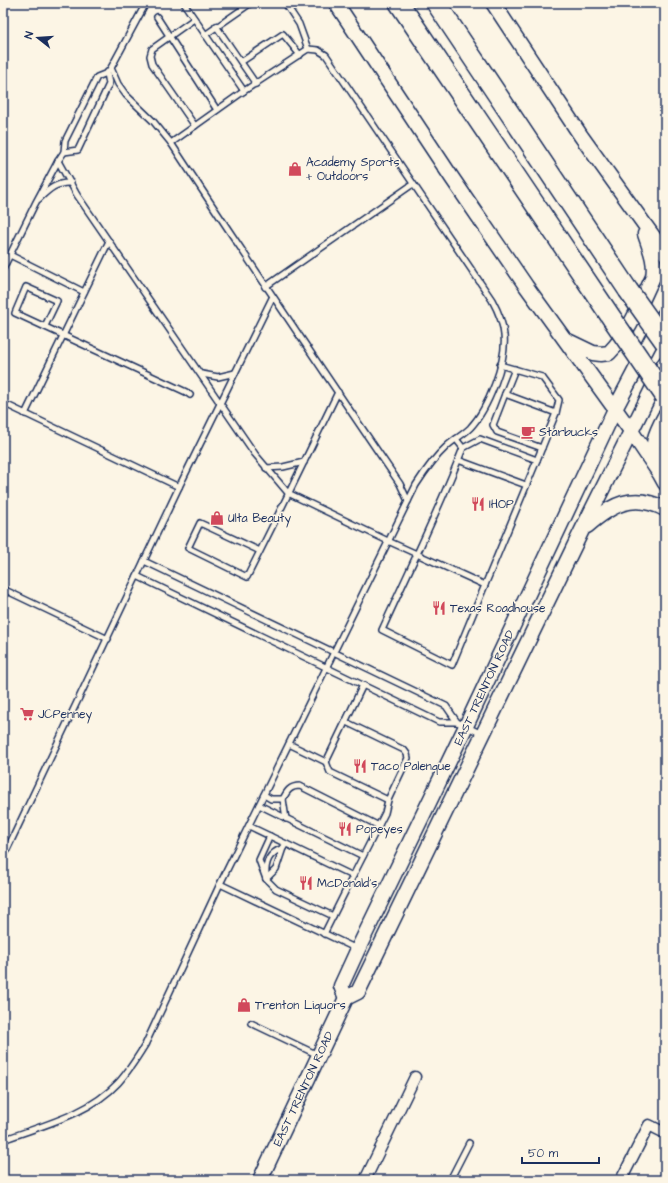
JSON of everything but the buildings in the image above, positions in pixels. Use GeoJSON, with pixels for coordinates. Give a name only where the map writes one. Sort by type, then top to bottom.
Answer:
{"type":"FeatureCollection","features":[{"type":"Feature","properties":{"kind":"highway"},"geometry":{"type":"LineString","coordinates":[[399,3],[665,396]]}},
{"type":"Feature","properties":{"kind":"highway"},"geometry":{"type":"LineString","coordinates":[[436,3],[628,290],[665,342]]}},
{"type":"Feature","properties":{"kind":"main road"},"geometry":{"type":"LineString","coordinates":[[336,3],[452,178],[564,339],[631,431],[663,479]]}},
{"type":"Feature","properties":{"kind":"main road"},"geometry":{"type":"LineString","coordinates":[[493,3],[581,136],[665,253]]}},
{"type":"Feature","properties":{"kind":"main road"},"geometry":{"type":"LineString","coordinates":[[564,339],[593,353],[609,354],[631,325],[653,277],[654,269],[652,254],[641,220]]}},
{"type":"Feature","properties":{"kind":"main road"},"geometry":{"type":"LineString","coordinates":[[641,220],[660,235],[665,237]]}},
{"type":"Feature","properties":{"kind":"main road","name":"EAST TRENTON ROAD"},"geometry":{"type":"LineString","coordinates":[[346,998],[341,986],[462,724],[615,409],[665,314]]}},
{"type":"Feature","properties":{"kind":"main road","name":"EAST TRENTON ROAD"},"geometry":{"type":"LineString","coordinates":[[260,1180],[346,998],[358,992],[482,734],[665,363]]}},
{"type":"Feature","properties":{"kind":"main road"},"geometry":{"type":"LineString","coordinates":[[663,479],[654,457],[653,446],[658,428],[665,416]]}},
{"type":"Feature","properties":{"kind":"main road"},"geometry":{"type":"LineString","coordinates":[[582,530],[600,515],[621,503],[637,501],[652,503],[665,508]]}},
{"type":"Feature","properties":{"kind":"street"},"geometry":{"type":"LineString","coordinates":[[365,1180],[415,1077]]}},
{"type":"Feature","properties":{"kind":"street"},"geometry":{"type":"LineString","coordinates":[[621,1180],[649,1125],[665,1132]]}},
{"type":"Feature","properties":{"kind":"lane"},"geometry":{"type":"LineString","coordinates":[[3,269],[35,204],[64,152],[65,141],[97,77],[107,73],[111,68],[146,3]]}},
{"type":"Feature","properties":{"kind":"lane"},"geometry":{"type":"LineString","coordinates":[[185,3],[194,19],[244,91]]}},
{"type":"Feature","properties":{"kind":"lane"},"geometry":{"type":"LineString","coordinates":[[205,35],[251,3]]}},
{"type":"Feature","properties":{"kind":"lane"},"geometry":{"type":"LineString","coordinates":[[285,3],[299,24],[308,49]]}},
{"type":"Feature","properties":{"kind":"lane"},"geometry":{"type":"LineString","coordinates":[[157,17],[217,110]]}},
{"type":"Feature","properties":{"kind":"lane"},"geometry":{"type":"LineString","coordinates":[[194,19],[152,49],[150,56],[152,64],[195,126]]}},
{"type":"Feature","properties":{"kind":"lane"},"geometry":{"type":"LineString","coordinates":[[216,26],[256,84]]}},
{"type":"Feature","properties":{"kind":"lane"},"geometry":{"type":"LineString","coordinates":[[241,62],[283,34],[300,55]]}},
{"type":"Feature","properties":{"kind":"lane"},"geometry":{"type":"LineString","coordinates":[[3,1140],[71,1116],[104,1096],[118,1084],[128,1072],[145,1045],[220,884],[408,501],[426,468],[446,447],[470,428],[484,408],[492,391],[503,354],[504,336],[502,324],[492,300],[326,55],[318,50],[308,49],[244,91],[171,143]]}},
{"type":"Feature","properties":{"kind":"lane"},"geometry":{"type":"LineString","coordinates":[[111,68],[118,84],[126,95],[154,121],[171,143],[272,298],[296,330],[400,484],[408,501]]}},
{"type":"Feature","properties":{"kind":"lane"},"geometry":{"type":"LineString","coordinates":[[64,152],[78,150],[109,84],[107,73]]}},
{"type":"Feature","properties":{"kind":"lane"},"geometry":{"type":"LineString","coordinates":[[58,161],[77,195],[266,468],[288,493],[416,554],[485,584]]}},
{"type":"Feature","properties":{"kind":"lane"},"geometry":{"type":"LineString","coordinates":[[35,204],[47,192],[57,185],[71,183]]}},
{"type":"Feature","properties":{"kind":"lane"},"geometry":{"type":"LineString","coordinates":[[265,287],[413,184]]}},
{"type":"Feature","properties":{"kind":"lane"},"geometry":{"type":"LineString","coordinates":[[25,414],[109,241]]}},
{"type":"Feature","properties":{"kind":"lane"},"geometry":{"type":"LineString","coordinates":[[10,255],[84,292]]}},
{"type":"Feature","properties":{"kind":"lane"},"geometry":{"type":"LineString","coordinates":[[45,326],[57,301],[26,287],[15,313],[190,395]]}},
{"type":"Feature","properties":{"kind":"lane"},"geometry":{"type":"LineString","coordinates":[[3,858],[179,488],[272,298]]}},
{"type":"Feature","properties":{"kind":"lane"},"geometry":{"type":"LineString","coordinates":[[500,365],[542,377],[559,400],[556,413],[542,448],[452,665],[382,630],[463,448],[480,439],[537,460]]}},
{"type":"Feature","properties":{"kind":"lane"},"geometry":{"type":"LineString","coordinates":[[515,369],[493,425],[497,432],[542,448]]}},
{"type":"Feature","properties":{"kind":"lane"},"geometry":{"type":"LineString","coordinates":[[202,374],[218,377],[235,373]]}},
{"type":"Feature","properties":{"kind":"lane"},"geometry":{"type":"LineString","coordinates":[[260,551],[200,523],[188,548],[247,577],[260,551],[288,493],[304,462],[338,392]]}},
{"type":"Feature","properties":{"kind":"lane"},"geometry":{"type":"LineString","coordinates":[[505,394],[556,413]]}},
{"type":"Feature","properties":{"kind":"lane"},"geometry":{"type":"LineString","coordinates":[[3,404],[179,488]]}},
{"type":"Feature","properties":{"kind":"lane"},"geometry":{"type":"LineString","coordinates":[[456,439],[463,448]]}},
{"type":"Feature","properties":{"kind":"lane"},"geometry":{"type":"LineString","coordinates":[[458,460],[526,485]]}},
{"type":"Feature","properties":{"kind":"lane"},"geometry":{"type":"LineString","coordinates":[[266,468],[283,467],[304,462]]}},
{"type":"Feature","properties":{"kind":"lane"},"geometry":{"type":"LineString","coordinates":[[144,562],[446,706],[462,724]]}},
{"type":"Feature","properties":{"kind":"lane"},"geometry":{"type":"LineString","coordinates":[[137,576],[439,722],[462,724],[482,734]]}},
{"type":"Feature","properties":{"kind":"lane"},"geometry":{"type":"LineString","coordinates":[[3,589],[108,639]]}},
{"type":"Feature","properties":{"kind":"lane"},"geometry":{"type":"LineString","coordinates":[[326,762],[363,685]]}},
{"type":"Feature","properties":{"kind":"lane"},"geometry":{"type":"LineString","coordinates":[[324,934],[379,826],[385,813],[388,800],[408,758],[404,750],[346,722]]}},
{"type":"Feature","properties":{"kind":"lane"},"geometry":{"type":"LineString","coordinates":[[289,744],[326,762],[330,772],[388,800]]}},
{"type":"Feature","properties":{"kind":"lane"},"geometry":{"type":"LineString","coordinates":[[286,819],[283,799],[288,790],[294,786],[300,786],[379,826]]}},
{"type":"Feature","properties":{"kind":"lane"},"geometry":{"type":"LineString","coordinates":[[264,795],[271,799],[283,799]]}},
{"type":"Feature","properties":{"kind":"lane"},"geometry":{"type":"LineString","coordinates":[[259,805],[364,856]]}},
{"type":"Feature","properties":{"kind":"lane"},"geometry":{"type":"LineString","coordinates":[[249,826],[270,836],[284,846],[353,876]]}},
{"type":"Feature","properties":{"kind":"lane"},"geometry":{"type":"LineString","coordinates":[[270,836],[259,860],[266,879],[276,889],[333,916]]}},
{"type":"Feature","properties":{"kind":"lane"},"geometry":{"type":"LineString","coordinates":[[266,879],[276,869],[284,846]]}},
{"type":"Feature","properties":{"kind":"lane"},"geometry":{"type":"LineString","coordinates":[[266,879],[267,861],[276,851],[284,846]]}},
{"type":"Feature","properties":{"kind":"lane"},"geometry":{"type":"LineString","coordinates":[[220,884],[358,949]]}},
{"type":"Feature","properties":{"kind":"lane"},"geometry":{"type":"LineString","coordinates":[[251,1023],[319,1055]]}},
{"type":"Feature","properties":{"kind":"lane"},"geometry":{"type":"LineString","coordinates":[[450,1180],[469,1143]]}},
{"type":"Feature","properties":{"kind":"place","name":"Academy Sports + Outdoors"},"geometry":{"type":"Point","coordinates":[295,169]}},
{"type":"Feature","properties":{"kind":"place","name":"Starbucks"},"geometry":{"type":"Point","coordinates":[528,432]}},
{"type":"Feature","properties":{"kind":"place","name":"IHOP"},"geometry":{"type":"Point","coordinates":[478,504]}},
{"type":"Feature","properties":{"kind":"place","name":"Ulta Beauty"},"geometry":{"type":"Point","coordinates":[217,518]}},
{"type":"Feature","properties":{"kind":"place","name":"Texas Roadhouse"},"geometry":{"type":"Point","coordinates":[439,608]}},
{"type":"Feature","properties":{"kind":"place","name":"JCPenney"},"geometry":{"type":"Point","coordinates":[27,714]}},
{"type":"Feature","properties":{"kind":"place","name":"Taco Palenque"},"geometry":{"type":"Point","coordinates":[360,766]}},
{"type":"Feature","properties":{"kind":"place","name":"Popeyes"},"geometry":{"type":"Point","coordinates":[345,829]}},
{"type":"Feature","properties":{"kind":"place","name":"McDonald's"},"geometry":{"type":"Point","coordinates":[306,883]}},
{"type":"Feature","properties":{"kind":"place","name":"Trenton Liquors"},"geometry":{"type":"Point","coordinates":[244,1005]}}]}
